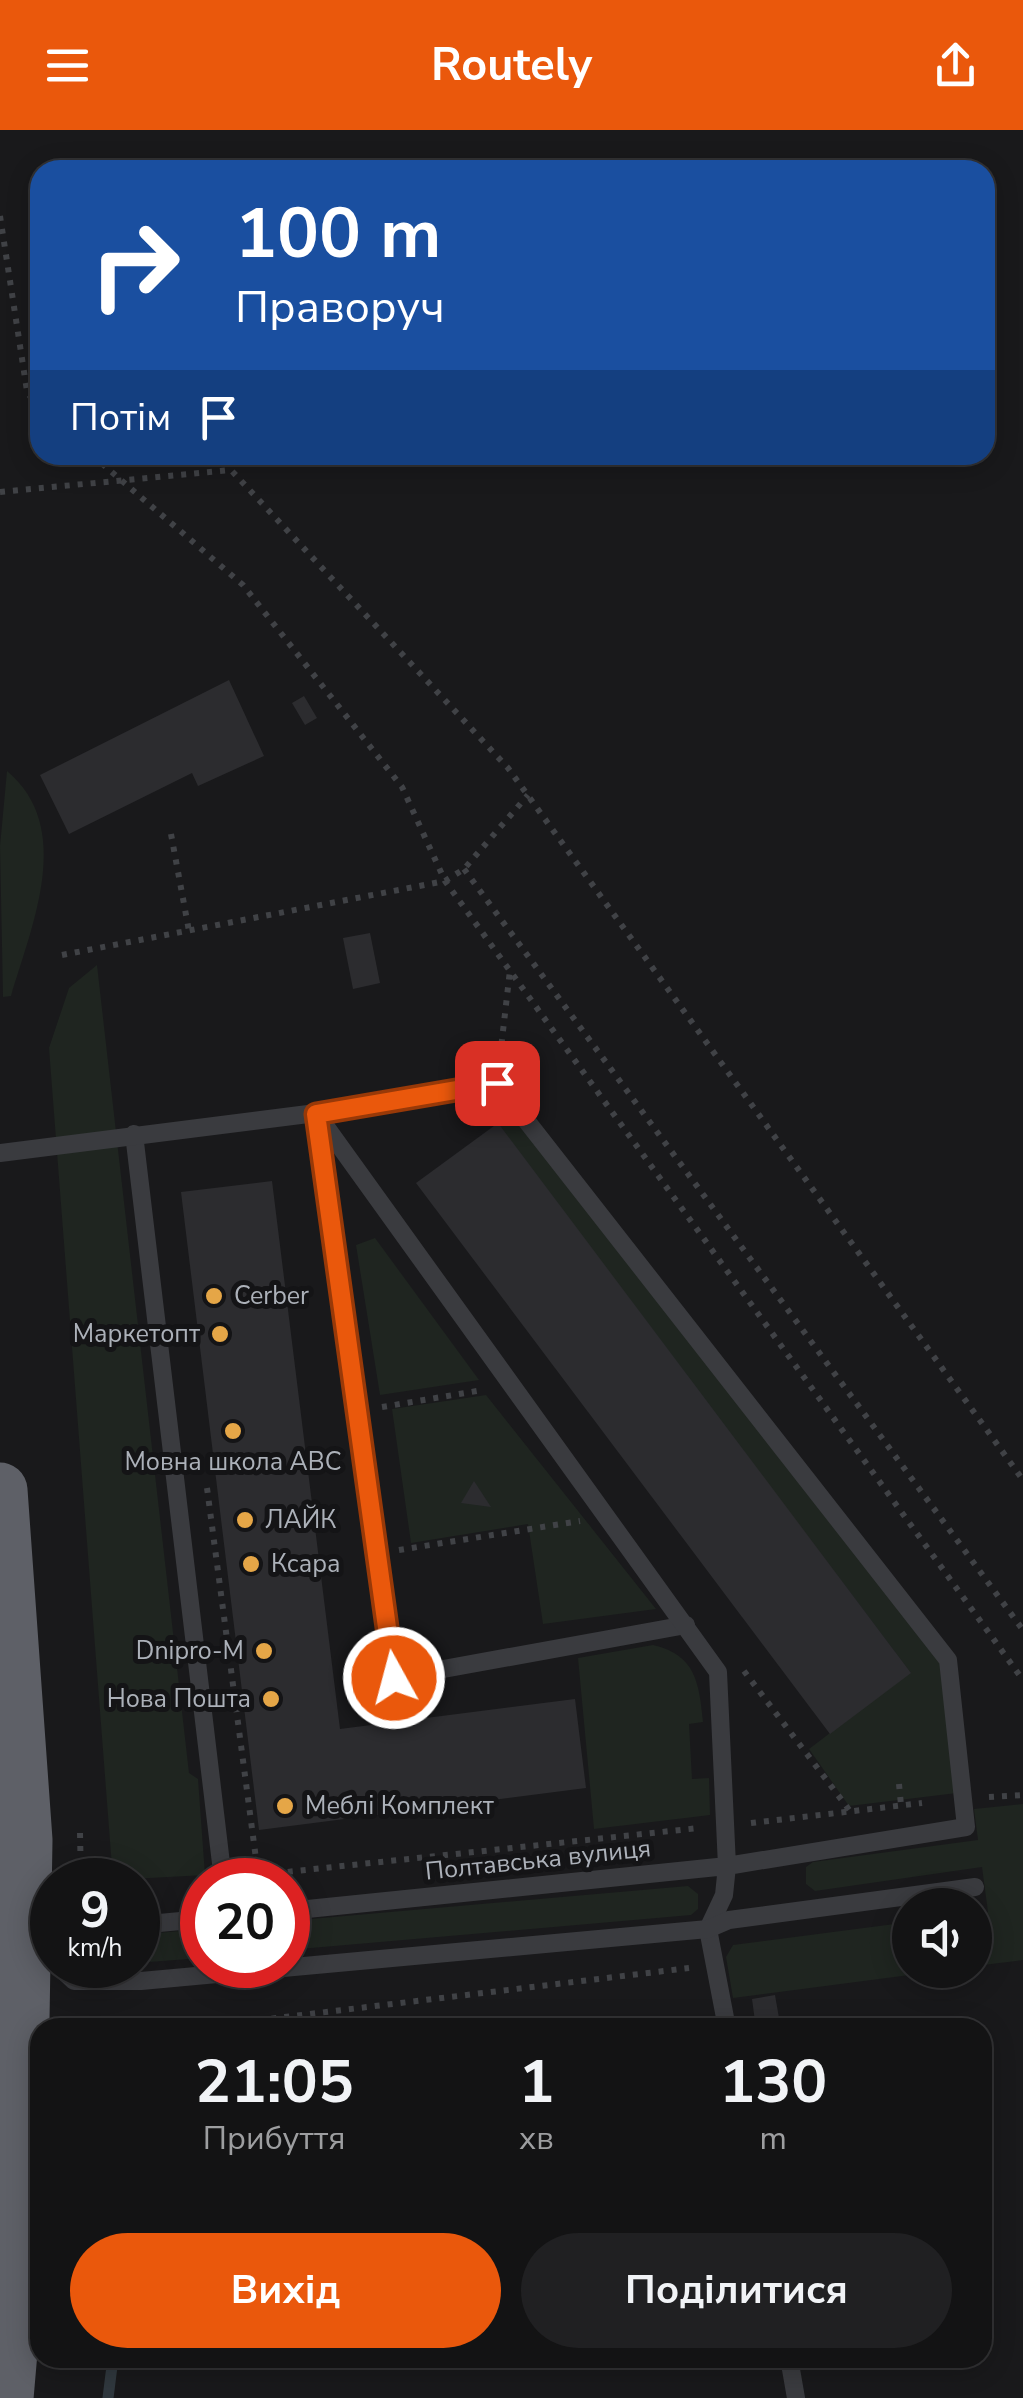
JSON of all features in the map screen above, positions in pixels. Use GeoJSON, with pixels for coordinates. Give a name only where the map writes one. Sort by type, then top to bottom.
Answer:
{"type":"FeatureCollection","features":[{"type":"Feature","properties":{"kind":"highway"},"geometry":{"type":"LineString","coordinates":[[0,1490],[30,1872]]}},
{"type":"Feature","properties":{"kind":"highway"},"geometry":{"type":"LineString","coordinates":[[37,2018],[39,1988]]}},
{"type":"Feature","properties":{"kind":"highway"},"geometry":{"type":"LineString","coordinates":[[6,2398],[30,2114]]}},
{"type":"Feature","properties":{"kind":"lane"},"geometry":{"type":"LineString","coordinates":[[0,1153],[316,1114],[497,1083],[948,1660],[963,1799]]}},
{"type":"Feature","properties":{"kind":"lane"},"geometry":{"type":"LineString","coordinates":[[316,1114],[718,1672],[728,1866],[724,1895],[708,1929],[724,2018]]}},
{"type":"Feature","properties":{"kind":"lane"},"geometry":{"type":"LineString","coordinates":[[316,1114],[360,1410],[394,1678],[686,1626]]}},
{"type":"Feature","properties":{"kind":"lane"},"geometry":{"type":"LineString","coordinates":[[134,1134],[229,1858]]}},
{"type":"Feature","properties":{"kind":"lane","name":"Полтавська вулиця"},"geometry":{"type":"LineString","coordinates":[[310,1909],[728,1866],[966,1827],[963,1799]]}},
{"type":"Feature","properties":{"kind":"lane"},"geometry":{"type":"LineString","coordinates":[[160,1979],[708,1929],[730,1920],[976,1887]]}},
{"type":"Feature","properties":{"kind":"lane"},"geometry":{"type":"LineString","coordinates":[[790,2368],[796,2398]]}},
{"type":"Feature","properties":{"kind":"path"},"geometry":{"type":"LineString","coordinates":[[0,216],[30,396]]}},
{"type":"Feature","properties":{"kind":"path"},"geometry":{"type":"LineString","coordinates":[[104,465],[244,585],[402,786],[445,881],[1023,1680]]}},
{"type":"Feature","properties":{"kind":"path"},"geometry":{"type":"LineString","coordinates":[[0,492],[231,470],[508,768],[1023,1480]]}},
{"type":"Feature","properties":{"kind":"path"},"geometry":{"type":"LineString","coordinates":[[62,955],[445,881],[464,869],[528,795]]}},
{"type":"Feature","properties":{"kind":"path"},"geometry":{"type":"LineString","coordinates":[[171,834],[189,931]]}},
{"type":"Feature","properties":{"kind":"path"},"geometry":{"type":"LineString","coordinates":[[464,869],[1023,1630]]}},
{"type":"Feature","properties":{"kind":"path"},"geometry":{"type":"LineString","coordinates":[[497,1083],[510,970]]}},
{"type":"Feature","properties":{"kind":"path"},"geometry":{"type":"LineString","coordinates":[[360,1410],[514,1384]]}},
{"type":"Feature","properties":{"kind":"path"},"geometry":{"type":"LineString","coordinates":[[206,1482],[256,1858]]}},
{"type":"Feature","properties":{"kind":"path"},"geometry":{"type":"LineString","coordinates":[[378,1554],[608,1517]]}},
{"type":"Feature","properties":{"kind":"path"},"geometry":{"type":"LineString","coordinates":[[899,1784],[902,1806]]}},
{"type":"Feature","properties":{"kind":"path"},"geometry":{"type":"LineString","coordinates":[[310,1869],[1023,1795]]}},
{"type":"Feature","properties":{"kind":"path"},"geometry":{"type":"LineString","coordinates":[[80,1833],[81,1858]]}},
{"type":"Feature","properties":{"kind":"path"},"geometry":{"type":"LineString","coordinates":[[275,2018],[715,1964]]}},
{"type":"Feature","properties":{"kind":"shaded area"},"geometry":{"type":"Polygon","coordinates":[[[7,771],[28,794],[39,820],[44,849],[29,939],[11,996],[3,997],[0,846],[7,771]]]}},
{"type":"Feature","properties":{"kind":"shaded area"},"geometry":{"type":"Polygon","coordinates":[[[97,965],[189,1773],[198,1779],[204,1858],[180,1858],[180,1876],[160,1877],[160,1858],[111,1858],[49,1048],[69,988],[97,965]]]}},
{"type":"Feature","properties":{"kind":"shaded area"},"geometry":{"type":"Polygon","coordinates":[[[503,1101],[942,1665],[957,1793],[849,1806],[809,1749],[910,1672],[483,1105],[503,1101]]]}},
{"type":"Feature","properties":{"kind":"shaded area"},"geometry":{"type":"Polygon","coordinates":[[[375,1238],[479,1380],[380,1395],[356,1245],[375,1238]]]}},
{"type":"Feature","properties":{"kind":"shaded area"},"geometry":{"type":"Polygon","coordinates":[[[486,1395],[656,1609],[543,1624],[528,1524],[411,1543],[392,1409],[486,1395]]]}},
{"type":"Feature","properties":{"kind":"shaded area"},"geometry":{"type":"Polygon","coordinates":[[[653,1645],[687,1663],[697,1683],[703,1722],[689,1724],[692,1779],[709,1778],[710,1815],[594,1829],[578,1658],[653,1645]]]}},
{"type":"Feature","properties":{"kind":"shaded area"},"geometry":{"type":"Polygon","coordinates":[[[1023,1804],[1023,1960],[992,1964],[992,1888],[985,1888],[982,1867],[815,1891],[806,1884],[806,1867],[813,1862],[978,1840],[974,1809],[1023,1804]]]}},
{"type":"Feature","properties":{"kind":"shaded area"},"geometry":{"type":"Polygon","coordinates":[[[688,1886],[698,1894],[698,1909],[691,1915],[310,1948],[310,1919],[688,1886]]]}},
{"type":"Feature","properties":{"kind":"shaded area"},"geometry":{"type":"Polygon","coordinates":[[[892,1924],[892,1977],[733,1998],[726,1957],[733,1945],[892,1924]]]}},
{"type":"Feature","properties":{"kind":"shaded area"},"geometry":{"type":"Polygon","coordinates":[[[180,1931],[180,1960],[160,1961],[160,1933],[180,1931]]]}},
{"type":"Feature","properties":{"kind":"building"},"geometry":{"type":"Polygon","coordinates":[[[229,680],[264,756],[198,786],[192,773],[69,834],[40,775],[229,680]]]}},
{"type":"Feature","properties":{"kind":"building"},"geometry":{"type":"Polygon","coordinates":[[[304,696],[317,718],[305,725],[292,703],[304,696]]]}},
{"type":"Feature","properties":{"kind":"building"},"geometry":{"type":"Polygon","coordinates":[[[370,933],[380,983],[353,989],[343,938],[370,933]]]}},
{"type":"Feature","properties":{"kind":"building"},"geometry":{"type":"Polygon","coordinates":[[[498,1123],[911,1673],[830,1734],[416,1183],[498,1123]]]}},
{"type":"Feature","properties":{"kind":"building"},"geometry":{"type":"Polygon","coordinates":[[[272,1181],[340,1729],[575,1699],[586,1788],[259,1830],[181,1192],[272,1181]]]}},
{"type":"Feature","properties":{"kind":"building"},"geometry":{"type":"Polygon","coordinates":[[[474,1481],[491,1507],[461,1503],[474,1481]]]}},
{"type":"Feature","properties":{"kind":"building"},"geometry":{"type":"Polygon","coordinates":[[[775,1995],[779,2018],[755,2018],[752,1999],[775,1995]]]}},
{"type":"Feature","properties":{"kind":"waterway"},"geometry":{"type":"LineString","coordinates":[[108,2398],[112,2368]]}},
{"type":"Feature","properties":{"kind":"place","name":"Cerber"},"geometry":{"type":"Point","coordinates":[214,1296]}},
{"type":"Feature","properties":{"kind":"place","name":"Маркетопт"},"geometry":{"type":"Point","coordinates":[220,1334]}},
{"type":"Feature","properties":{"kind":"place","name":"Мовна школа ABC"},"geometry":{"type":"Point","coordinates":[233,1431]}},
{"type":"Feature","properties":{"kind":"place","name":"ЛАЙК"},"geometry":{"type":"Point","coordinates":[245,1520]}},
{"type":"Feature","properties":{"kind":"place","name":"Ксара"},"geometry":{"type":"Point","coordinates":[251,1564]}},
{"type":"Feature","properties":{"kind":"place","name":"Dnipro-M"},"geometry":{"type":"Point","coordinates":[264,1651]}},
{"type":"Feature","properties":{"kind":"place","name":"Нова Пошта"},"geometry":{"type":"Point","coordinates":[271,1699]}},
{"type":"Feature","properties":{"kind":"place","name":"Меблі Комплект"},"geometry":{"type":"Point","coordinates":[285,1806]}},
{"type":"Feature","properties":{"kind":"route"},"geometry":{"type":"LineString","coordinates":[[394,1678],[360,1410],[316,1114],[497,1083]]}}]}
